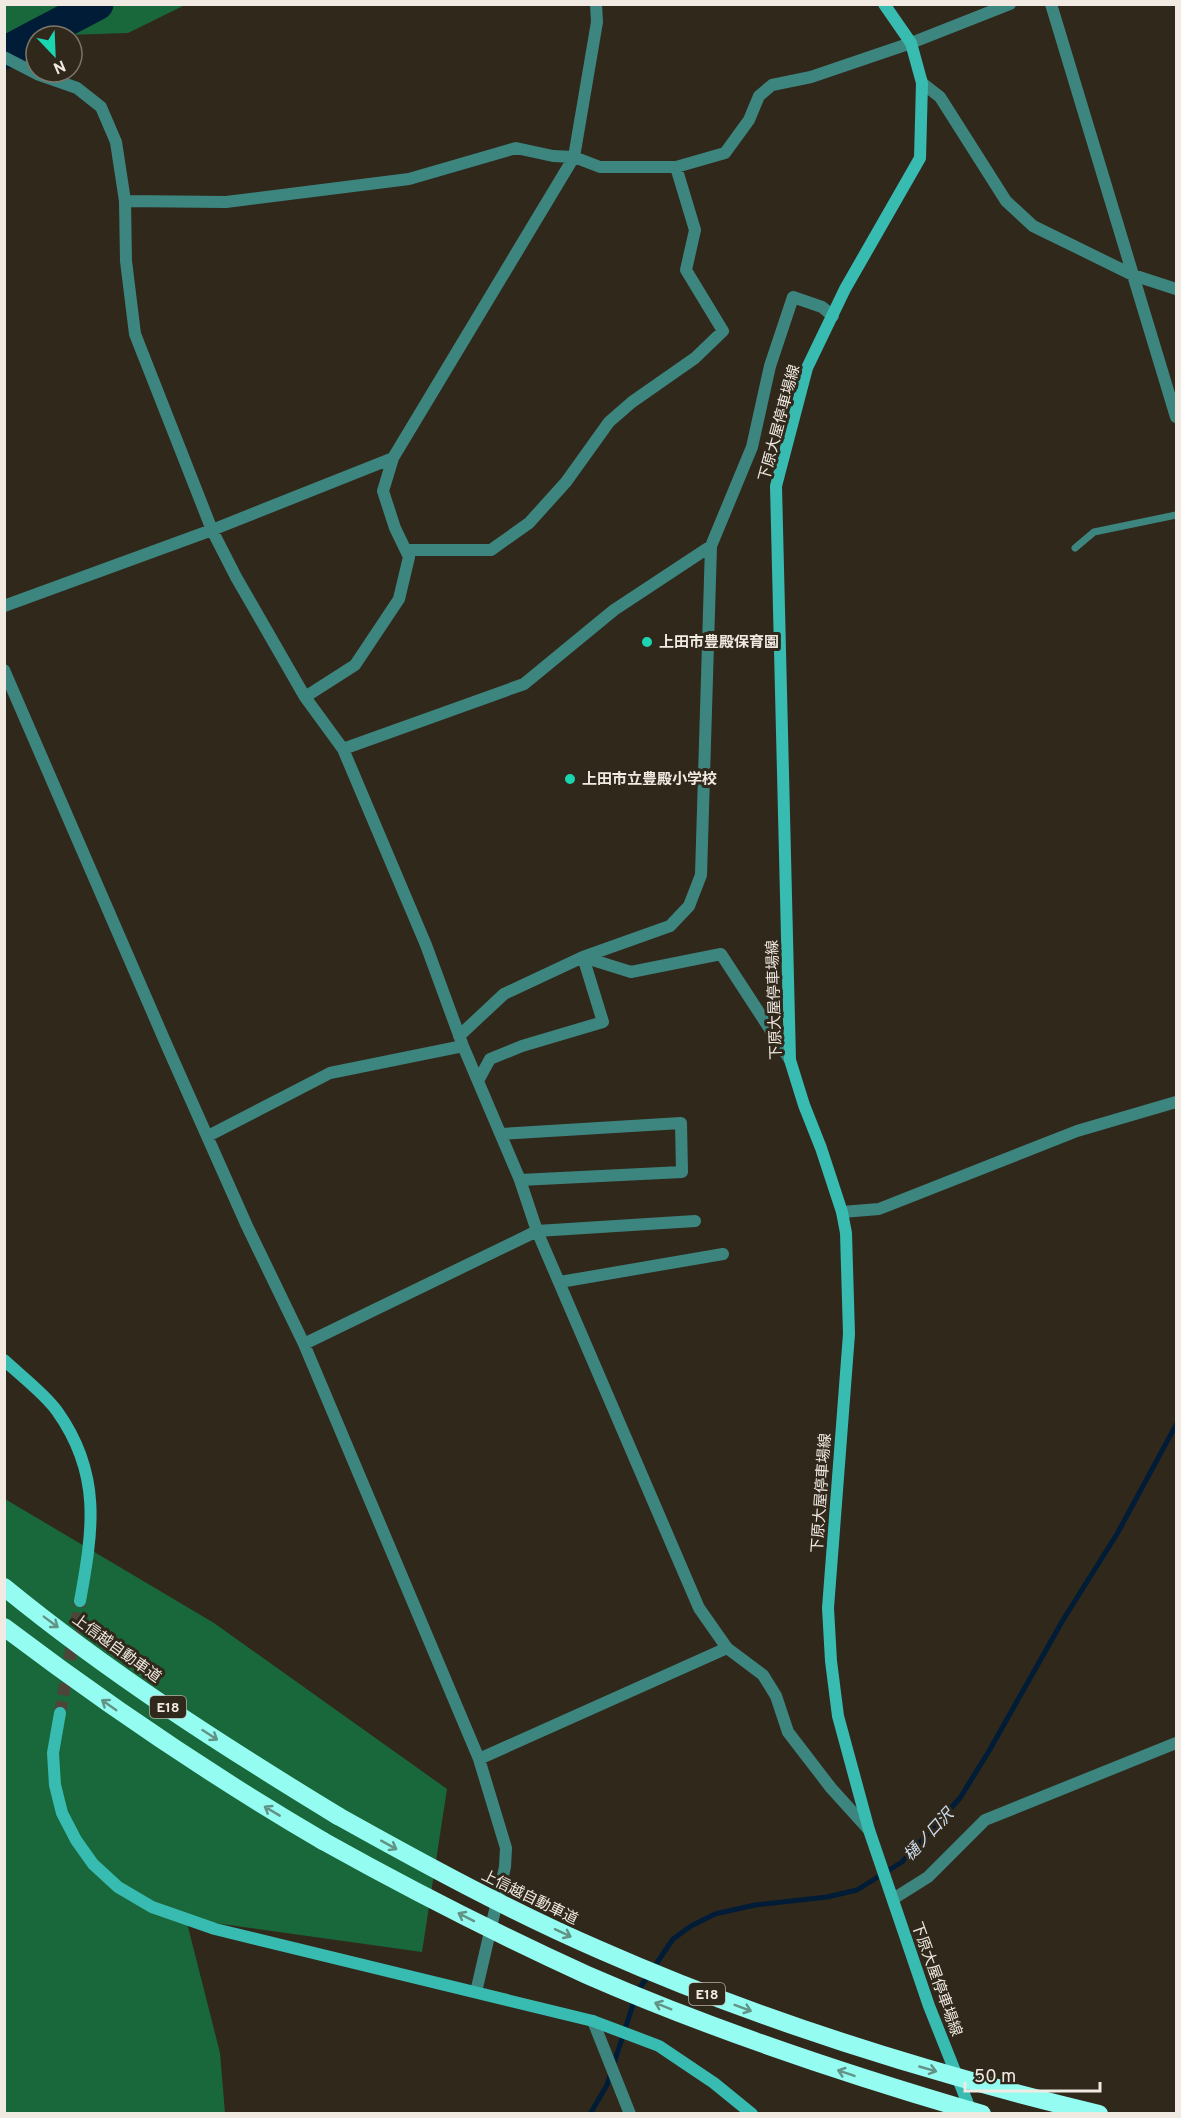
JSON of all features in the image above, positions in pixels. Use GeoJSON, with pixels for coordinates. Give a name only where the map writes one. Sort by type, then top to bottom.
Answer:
{"type":"FeatureCollection","features":[{"type":"Feature","properties":{"kind":"highway","name":"上信越自動車道"},"geometry":{"type":"LineString","coordinates":[[4,1587],[92,1654],[254,1764],[338,1816],[508,1908],[694,1990],[791,2026],[894,2060],[1099,2114]]}},
{"type":"Feature","properties":{"kind":"highway","name":"E18"},"geometry":{"type":"LineString","coordinates":[[4,1627],[73,1680],[237,1790],[406,1887],[493,1931],[610,1984],[780,2051],[881,2085],[982,2114]]}},
{"type":"Feature","properties":{"kind":"main road","name":"下原大屋停車場線"},"geometry":{"type":"LineString","coordinates":[[884,4],[911,43],[922,83],[920,158],[845,290],[807,368],[776,486],[790,1060],[842,1212],[846,1233],[849,1334],[828,1618],[838,1716],[869,1830],[928,2006],[972,2114]]}},
{"type":"Feature","properties":{"kind":"main road"},"geometry":{"type":"LineString","coordinates":[[4,1360],[56,1410],[81,1453],[91,1497],[89,1553],[80,1601]]}},
{"type":"Feature","properties":{"kind":"main road"},"geometry":{"type":"LineString","coordinates":[[60,1713],[53,1753],[55,1785],[62,1813],[76,1840],[93,1864],[118,1887],[152,1907],[215,1929],[592,2021],[659,2046],[714,2083],[752,2114]]}},
{"type":"Feature","properties":{"kind":"street"},"geometry":{"type":"LineString","coordinates":[[305,697],[356,665],[399,599],[409,557],[395,528],[383,491],[393,458],[574,157],[597,22],[596,4]]}},
{"type":"Feature","properties":{"kind":"street"},"geometry":{"type":"LineString","coordinates":[[125,201],[226,202],[409,179],[516,148],[553,156],[574,157],[600,167],[676,167],[725,153],[749,120],[759,96],[772,85],[811,77],[911,43],[1010,4]]}},
{"type":"Feature","properties":{"kind":"street"},"geometry":{"type":"LineString","coordinates":[[1051,4],[1176,417]]}},
{"type":"Feature","properties":{"kind":"street"},"geometry":{"type":"LineString","coordinates":[[4,57],[77,88],[101,107],[116,142],[125,201],[126,261],[135,334],[212,530],[236,577],[305,697],[343,749],[426,945],[461,1041],[520,1180],[537,1231],[699,1608],[727,1648],[763,1675],[776,1696],[788,1732],[831,1788],[869,1830]]}},
{"type":"Feature","properties":{"kind":"street"},"geometry":{"type":"LineString","coordinates":[[922,83],[940,98],[1006,201],[1033,226],[1133,275],[1176,289]]}},
{"type":"Feature","properties":{"kind":"street"},"geometry":{"type":"LineString","coordinates":[[406,550],[491,550],[529,523],[559,490],[609,422],[632,402],[695,358],[723,330],[686,270],[695,230],[676,167]]}},
{"type":"Feature","properties":{"kind":"street"},"geometry":{"type":"LineString","coordinates":[[207,1136],[330,1073],[461,1041],[504,994],[583,957],[670,926],[689,906],[701,875],[711,546],[752,447],[770,366],[793,297],[822,307],[833,316]]}},
{"type":"Feature","properties":{"kind":"street"},"geometry":{"type":"LineString","coordinates":[[4,606],[212,530],[393,458]]}},
{"type":"Feature","properties":{"kind":"street"},"geometry":{"type":"LineString","coordinates":[[343,749],[524,684],[614,609],[711,546]]}},
{"type":"Feature","properties":{"kind":"street"},"geometry":{"type":"LineString","coordinates":[[4,670],[247,1226],[304,1344],[479,1759],[506,1848],[505,1867],[476,1992]]}},
{"type":"Feature","properties":{"kind":"street"},"geometry":{"type":"LineString","coordinates":[[583,957],[631,972],[721,954],[790,1060]]}},
{"type":"Feature","properties":{"kind":"street"},"geometry":{"type":"LineString","coordinates":[[478,1081],[490,1059],[522,1046],[603,1022],[583,957]]}},
{"type":"Feature","properties":{"kind":"street"},"geometry":{"type":"LineString","coordinates":[[842,1212],[879,1209],[1077,1131],[1176,1102]]}},
{"type":"Feature","properties":{"kind":"street"},"geometry":{"type":"LineString","coordinates":[[501,1134],[681,1123],[682,1172],[520,1180]]}},
{"type":"Feature","properties":{"kind":"street"},"geometry":{"type":"LineString","coordinates":[[304,1344],[537,1231],[695,1221]]}},
{"type":"Feature","properties":{"kind":"street"},"geometry":{"type":"LineString","coordinates":[[560,1282],[723,1254]]}},
{"type":"Feature","properties":{"kind":"street"},"geometry":{"type":"LineString","coordinates":[[479,1759],[727,1648]]}},
{"type":"Feature","properties":{"kind":"street"},"geometry":{"type":"LineString","coordinates":[[893,1899],[928,1877],[985,1820],[1176,1743]]}},
{"type":"Feature","properties":{"kind":"street"},"geometry":{"type":"LineString","coordinates":[[592,2021],[630,2114]]}},
{"type":"Feature","properties":{"kind":"lane"},"geometry":{"type":"LineString","coordinates":[[1075,548],[1094,532],[1176,515]]}},
{"type":"Feature","properties":{"kind":"green space"},"geometry":{"type":"Polygon","coordinates":[[[5,4],[185,4],[128,33],[84,34],[84,24],[24,24],[24,39],[5,40],[5,4]]]}},
{"type":"Feature","properties":{"kind":"green space"},"geometry":{"type":"Polygon","coordinates":[[[5,1499],[214,1623],[447,1789],[422,1952],[186,1919],[220,2053],[225,2113],[5,2114],[5,1499]]]}},
{"type":"Feature","properties":{"kind":"waterway"},"geometry":{"type":"LineString","coordinates":[[4,53],[97,4]]}},
{"type":"Feature","properties":{"kind":"waterway","name":"樋ノ口沢"},"geometry":{"type":"LineString","coordinates":[[590,2114],[607,2085],[637,1992],[673,1939],[691,1926],[715,1914],[755,1905],[827,1897],[857,1890],[902,1862],[960,1798],[1063,1620],[1117,1534],[1176,1425]]}},
{"type":"Feature","properties":{"kind":"tunnel"},"geometry":{"type":"LineString","coordinates":[[60,1713],[80,1601]]}},
{"type":"Feature","properties":{"kind":"place","name":"上田市豊殿保育園"},"geometry":{"type":"Point","coordinates":[647,642]}},
{"type":"Feature","properties":{"kind":"place","name":"上田市立豊殿小学校"},"geometry":{"type":"Point","coordinates":[570,779]}}]}
